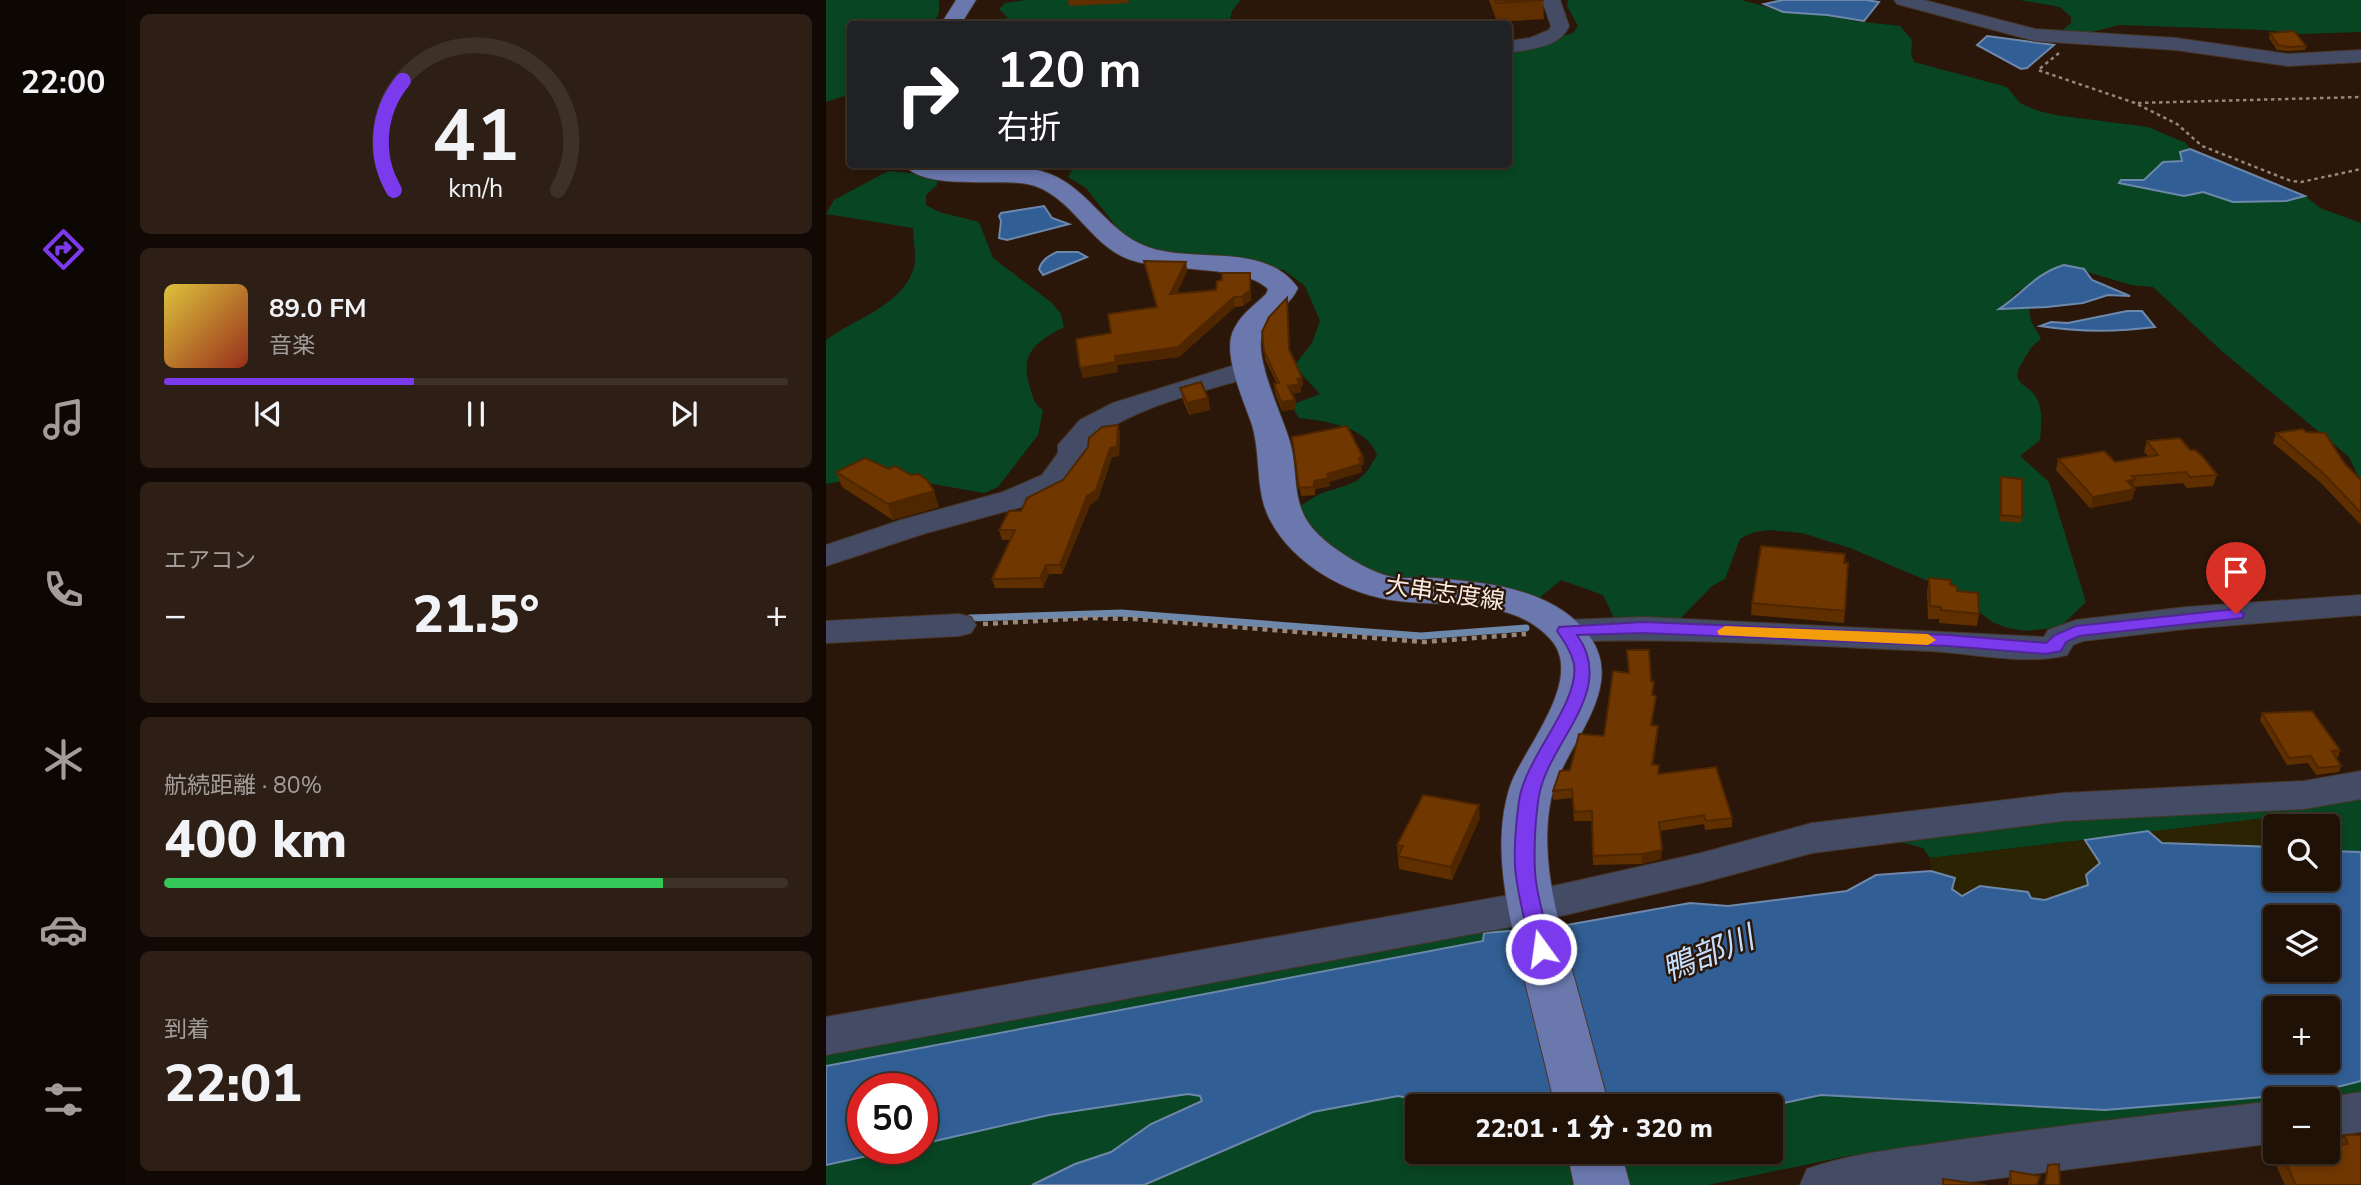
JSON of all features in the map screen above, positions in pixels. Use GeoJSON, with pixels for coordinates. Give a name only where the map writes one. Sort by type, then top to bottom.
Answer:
{"type":"FeatureCollection","features":[{"type":"Feature","properties":{"kind":"main road"},"geometry":{"type":"LineString","coordinates":[[953,21],[966,0]]}},
{"type":"Feature","properties":{"kind":"main road","name":"大串志度線"},"geometry":{"type":"LineString","coordinates":[[924,168],[931,172],[1038,178],[1056,185],[1119,244],[1141,255],[1250,270],[1274,277],[1283,288],[1281,294],[1254,319],[1247,330],[1245,341],[1276,449],[1280,494],[1287,517],[1300,537],[1322,557],[1361,578],[1391,589],[1446,592],[1517,603],[1547,617],[1565,631],[1577,647],[1583,678],[1576,699],[1539,767],[1528,799],[1525,873],[1533,915],[1579,1094]]}},
{"type":"Feature","properties":{"kind":"main road"},"geometry":{"type":"LineString","coordinates":[[1597,1164],[1602,1185]]}},
{"type":"Feature","properties":{"kind":"street"},"geometry":{"type":"LineString","coordinates":[[1512,46],[1535,43],[1557,33],[1560,26],[1551,0]]}},
{"type":"Feature","properties":{"kind":"street"},"geometry":{"type":"LineString","coordinates":[[1903,0],[2019,32],[2176,44],[2287,60],[2361,56]]}},
{"type":"Feature","properties":{"kind":"street"},"geometry":{"type":"LineString","coordinates":[[826,556],[912,527],[1014,499],[1054,481],[1073,454],[1073,445],[1090,426],[1123,409],[1251,368]]}},
{"type":"Feature","properties":{"kind":"street"},"geometry":{"type":"LineString","coordinates":[[1565,631],[1644,628],[1948,641],[2046,648],[2055,647],[2060,638],[2076,631],[2186,618],[2361,605]]}},
{"type":"Feature","properties":{"kind":"street"},"geometry":{"type":"LineString","coordinates":[[826,632],[959,625]]}},
{"type":"Feature","properties":{"kind":"street"},"geometry":{"type":"LineString","coordinates":[[826,1036],[1533,915],[1812,838],[2063,807],[2304,795],[2361,785]]}},
{"type":"Feature","properties":{"kind":"street"},"geometry":{"type":"LineString","coordinates":[[2340,1115],[2361,1112]]}},
{"type":"Feature","properties":{"kind":"street"},"geometry":{"type":"LineString","coordinates":[[1824,1185],[1885,1173],[2116,1140],[2263,1123]]}},
{"type":"Feature","properties":{"kind":"path"},"geometry":{"type":"LineString","coordinates":[[2078,38],[2038,70],[2135,103],[2177,124],[2202,146],[2291,181],[2301,182],[2361,169]]}},
{"type":"Feature","properties":{"kind":"path"},"geometry":{"type":"LineString","coordinates":[[2135,103],[2361,97]]}},
{"type":"Feature","properties":{"kind":"path"},"geometry":{"type":"LineString","coordinates":[[959,625],[1088,618],[1135,619],[1424,642],[1565,631]]}},
{"type":"Feature","properties":{"kind":"green space"},"geometry":{"type":"Polygon","coordinates":[[[826,0],[939,0],[939,12],[935,21],[847,21],[847,95],[826,102],[826,0]]]}},
{"type":"Feature","properties":{"kind":"green space"},"geometry":{"type":"Polygon","coordinates":[[[1026,0],[1241,0],[1232,11],[1230,21],[986,21],[1008,18],[999,9],[1005,3],[1026,0]]]}},
{"type":"Feature","properties":{"kind":"green space"},"geometry":{"type":"Polygon","coordinates":[[[1568,0],[1742,0],[1783,12],[1827,15],[1900,26],[1912,40],[1911,54],[1914,62],[2007,87],[2020,103],[2035,110],[2148,127],[2186,143],[2190,149],[2180,152],[2182,161],[2160,165],[2144,180],[2121,180],[2119,183],[2184,196],[2203,192],[2233,202],[2286,201],[2305,196],[2320,208],[2361,223],[2361,482],[2349,457],[2224,353],[2153,287],[2131,285],[2064,265],[2037,278],[2017,292],[2001,309],[2029,308],[2031,321],[2041,339],[2029,352],[2017,375],[2038,401],[2041,420],[2040,440],[2020,456],[2049,482],[2086,602],[2060,627],[2026,631],[2008,628],[1992,622],[1954,592],[1850,548],[1802,533],[1770,530],[1754,532],[1740,539],[1725,579],[1712,586],[1677,622],[1615,620],[1603,595],[1561,580],[1538,599],[1399,583],[1328,558],[1297,508],[1320,494],[1357,480],[1367,471],[1377,455],[1372,445],[1355,431],[1332,423],[1299,418],[1291,405],[1320,394],[1294,366],[1312,343],[1320,321],[1305,286],[1284,270],[1251,262],[1164,251],[1126,239],[1086,188],[1068,177],[1073,168],[1512,168],[1512,52],[1573,33],[1578,26],[1567,6],[1568,0]]]}},
{"type":"Feature","properties":{"kind":"green space"},"geometry":{"type":"Polygon","coordinates":[[[2020,0],[2361,0],[2361,32],[2301,34],[2265,30],[2119,25],[2084,34],[2066,33],[2064,29],[2071,23],[2071,17],[2060,7],[2020,0]]]}},
{"type":"Feature","properties":{"kind":"green space"},"geometry":{"type":"Polygon","coordinates":[[[888,171],[922,174],[937,180],[937,185],[926,195],[926,205],[939,212],[979,222],[993,258],[1052,303],[1061,314],[1064,327],[1045,338],[1032,350],[1027,365],[1033,398],[1043,410],[1038,435],[998,487],[984,493],[881,475],[826,484],[826,340],[877,310],[900,292],[914,267],[915,258],[913,228],[826,214],[834,200],[888,171]]]}},
{"type":"Feature","properties":{"kind":"green space"},"geometry":{"type":"Polygon","coordinates":[[[2361,797],[2361,852],[2340,851],[2340,814],[2263,814],[2263,818],[1930,858],[1923,848],[1877,836],[2070,815],[2361,797]]]}},
{"type":"Feature","properties":{"kind":"green space"},"geometry":{"type":"Polygon","coordinates":[[[1509,918],[1509,933],[1483,941],[826,1066],[826,1044],[1509,918]]]}},
{"type":"Feature","properties":{"kind":"green space"},"geometry":{"type":"Polygon","coordinates":[[[2361,1081],[2361,1092],[2340,1094],[2340,1087],[2337,1087],[2361,1081]]]}},
{"type":"Feature","properties":{"kind":"green space"},"geometry":{"type":"Polygon","coordinates":[[[1188,1094],[1200,1096],[1202,1100],[1151,1124],[1111,1152],[1075,1164],[1032,1185],[826,1185],[826,1165],[847,1160],[847,1164],[938,1164],[938,1140],[1049,1115],[1188,1094]]]}},
{"type":"Feature","properties":{"kind":"green space"},"geometry":{"type":"Polygon","coordinates":[[[1821,1095],[2105,1110],[2263,1097],[2263,1104],[1848,1156],[1708,1185],[1144,1185],[1313,1112],[1398,1096],[1405,1097],[1405,1164],[1783,1164],[1783,1103],[1821,1095]]]}},
{"type":"Feature","properties":{"kind":"sand"},"geometry":{"type":"Polygon","coordinates":[[[2263,819],[2263,847],[2161,843],[2148,832],[2263,819]]]}},
{"type":"Feature","properties":{"kind":"sand"},"geometry":{"type":"Polygon","coordinates":[[[2085,840],[2100,863],[2088,885],[2045,900],[1962,897],[1952,889],[1955,877],[1931,871],[1930,858],[2085,840]]]}},
{"type":"Feature","properties":{"kind":"water"},"geometry":{"type":"Polygon","coordinates":[[[1783,0],[1879,2],[1864,21],[1783,12],[1764,4],[1783,0]]]}},
{"type":"Feature","properties":{"kind":"water"},"geometry":{"type":"Polygon","coordinates":[[[1987,36],[2054,45],[2027,68],[2021,69],[1977,45],[1987,36]]]}},
{"type":"Feature","properties":{"kind":"water"},"geometry":{"type":"Polygon","coordinates":[[[2190,149],[2305,196],[2286,201],[2233,202],[2203,192],[2184,196],[2119,183],[2121,180],[2144,180],[2163,162],[2182,161],[2180,152],[2190,149]]]}},
{"type":"Feature","properties":{"kind":"water"},"geometry":{"type":"Polygon","coordinates":[[[1044,206],[1052,218],[1069,224],[1007,240],[999,238],[1001,213],[1044,206]]]}},
{"type":"Feature","properties":{"kind":"water"},"geometry":{"type":"Polygon","coordinates":[[[1057,252],[1078,252],[1087,257],[1043,275],[1039,269],[1042,263],[1057,252]]]}},
{"type":"Feature","properties":{"kind":"water"},"geometry":{"type":"Polygon","coordinates":[[[2064,265],[2084,269],[2092,280],[2130,296],[2108,295],[2083,303],[1999,309],[2037,278],[2064,265]]]}},
{"type":"Feature","properties":{"kind":"water"},"geometry":{"type":"Polygon","coordinates":[[[2127,311],[2142,311],[2155,327],[2098,331],[2040,326],[2051,322],[2068,323],[2127,311]]]}},
{"type":"Feature","properties":{"kind":"water","name":"鴨部川"},"geometry":{"type":"Polygon","coordinates":[[[2148,831],[2162,843],[2263,847],[2263,891],[2340,891],[2340,851],[2361,852],[2361,1081],[2337,1087],[2263,1087],[2263,1097],[2105,1110],[1821,1095],[1783,1103],[1783,1094],[1405,1094],[1405,1097],[1398,1096],[1313,1112],[1144,1185],[1032,1185],[1075,1164],[1111,1152],[1151,1124],[1202,1101],[1200,1096],[1188,1094],[1049,1115],[938,1140],[938,1073],[847,1073],[847,1160],[826,1165],[826,1066],[1483,941],[1484,933],[1550,928],[1690,903],[1728,906],[1847,891],[1876,875],[1931,871],[1955,878],[1952,889],[1962,896],[1980,886],[2028,892],[2031,898],[2045,900],[2088,885],[2086,875],[2100,863],[2085,840],[2148,831]]]}},
{"type":"Feature","properties":{"kind":"building"},"geometry":{"type":"Polygon","coordinates":[[[1495,0],[1544,0],[1496,3],[1495,0]]]}},
{"type":"Feature","properties":{"kind":"building"},"geometry":{"type":"Polygon","coordinates":[[[2294,31],[2306,46],[2278,45],[2270,33],[2294,31]]]}},
{"type":"Feature","properties":{"kind":"building"},"geometry":{"type":"Polygon","coordinates":[[[1144,261],[1186,262],[1170,294],[1216,290],[1217,281],[1222,280],[1222,273],[1250,273],[1250,290],[1242,297],[1234,297],[1178,347],[1115,356],[1116,362],[1080,368],[1076,339],[1111,333],[1108,314],[1157,307],[1144,261]]]}},
{"type":"Feature","properties":{"kind":"building"},"geometry":{"type":"Polygon","coordinates":[[[1287,298],[1289,349],[1302,378],[1297,379],[1300,384],[1288,386],[1295,400],[1281,402],[1274,384],[1279,383],[1264,351],[1262,332],[1269,317],[1287,298]]]}},
{"type":"Feature","properties":{"kind":"building"},"geometry":{"type":"Polygon","coordinates":[[[1201,382],[1208,398],[1187,403],[1180,388],[1201,382]]]}},
{"type":"Feature","properties":{"kind":"building"},"geometry":{"type":"Polygon","coordinates":[[[1118,425],[1117,447],[1110,448],[1096,490],[1087,496],[1060,565],[1046,565],[1040,578],[992,579],[1015,530],[999,530],[1009,511],[1021,511],[1027,498],[1063,480],[1088,447],[1089,438],[1102,427],[1118,425]]]}},
{"type":"Feature","properties":{"kind":"building"},"geometry":{"type":"Polygon","coordinates":[[[1347,426],[1363,457],[1359,458],[1361,464],[1327,474],[1329,478],[1314,481],[1314,487],[1299,488],[1292,437],[1347,426]]]}},
{"type":"Feature","properties":{"kind":"building"},"geometry":{"type":"Polygon","coordinates":[[[2303,429],[2306,432],[2325,433],[2345,464],[2361,480],[2361,513],[2324,474],[2276,433],[2303,429]]]}},
{"type":"Feature","properties":{"kind":"building"},"geometry":{"type":"Polygon","coordinates":[[[2180,438],[2190,450],[2195,450],[2203,457],[2217,475],[2190,477],[2186,472],[2132,476],[2135,479],[2127,481],[2135,489],[2093,497],[2058,459],[2104,451],[2115,462],[2158,455],[2147,441],[2180,438]]]}},
{"type":"Feature","properties":{"kind":"building"},"geometry":{"type":"Polygon","coordinates":[[[865,458],[889,469],[895,466],[911,475],[918,474],[927,480],[934,491],[888,504],[836,472],[865,458]]]}},
{"type":"Feature","properties":{"kind":"building"},"geometry":{"type":"Polygon","coordinates":[[[2001,477],[2022,479],[2022,517],[2001,515],[2001,477]]]}},
{"type":"Feature","properties":{"kind":"building"},"geometry":{"type":"Polygon","coordinates":[[[1761,546],[1845,554],[1844,563],[1848,563],[1845,611],[1752,603],[1761,546]]]}},
{"type":"Feature","properties":{"kind":"building"},"geometry":{"type":"Polygon","coordinates":[[[1929,578],[1950,580],[1950,585],[1957,586],[1957,591],[1978,593],[1979,614],[1941,610],[1941,607],[1930,606],[1929,578]]]}},
{"type":"Feature","properties":{"kind":"building"},"geometry":{"type":"Polygon","coordinates":[[[1627,650],[1649,650],[1651,681],[1654,682],[1652,695],[1656,696],[1651,725],[1658,726],[1652,765],[1659,765],[1658,774],[1716,767],[1732,818],[1706,821],[1704,815],[1659,822],[1662,850],[1642,854],[1593,856],[1592,811],[1574,812],[1572,789],[1553,791],[1560,771],[1570,770],[1579,734],[1604,736],[1613,671],[1629,673],[1627,650]]]}},
{"type":"Feature","properties":{"kind":"building"},"geometry":{"type":"Polygon","coordinates":[[[2312,711],[2340,750],[2332,751],[2341,766],[2318,768],[2311,756],[2289,758],[2262,713],[2312,711]]]}},
{"type":"Feature","properties":{"kind":"building"},"geometry":{"type":"Polygon","coordinates":[[[1423,795],[1479,805],[1451,867],[1398,856],[1403,846],[1397,845],[1423,795]]]}},
{"type":"Feature","properties":{"kind":"building"},"geometry":{"type":"Polygon","coordinates":[[[2344,1135],[2361,1135],[2361,1185],[2296,1185],[2286,1164],[2340,1164],[2340,1145],[2348,1144],[2344,1135]]]}},
{"type":"Feature","properties":{"kind":"building"},"geometry":{"type":"Polygon","coordinates":[[[2059,1164],[2060,1185],[2045,1185],[2048,1165],[2059,1164]]]}},
{"type":"Feature","properties":{"kind":"building"},"geometry":{"type":"Polygon","coordinates":[[[2010,1171],[2040,1176],[2037,1185],[2011,1185],[2010,1171]]]}},
{"type":"Feature","properties":{"kind":"building"},"geometry":{"type":"Polygon","coordinates":[[[1943,1179],[1986,1185],[1943,1185],[1943,1179]]]}},
{"type":"Feature","properties":{"kind":"waterway"},"geometry":{"type":"LineString","coordinates":[[970,618],[1121,613],[1421,636],[1526,628]]}},
{"type":"Feature","properties":{"kind":"slow traffic"},"geometry":{"type":"LineString","coordinates":[[1725,631],[1928,640]]}},
{"type":"Feature","properties":{"kind":"route"},"geometry":{"type":"LineString","coordinates":[[1541,949],[1525,873],[1528,799],[1539,767],[1576,699],[1583,678],[1577,647],[1565,631],[1644,628],[1948,641],[2046,648],[2055,647],[2060,638],[2076,631],[2236,614]]}}]}
